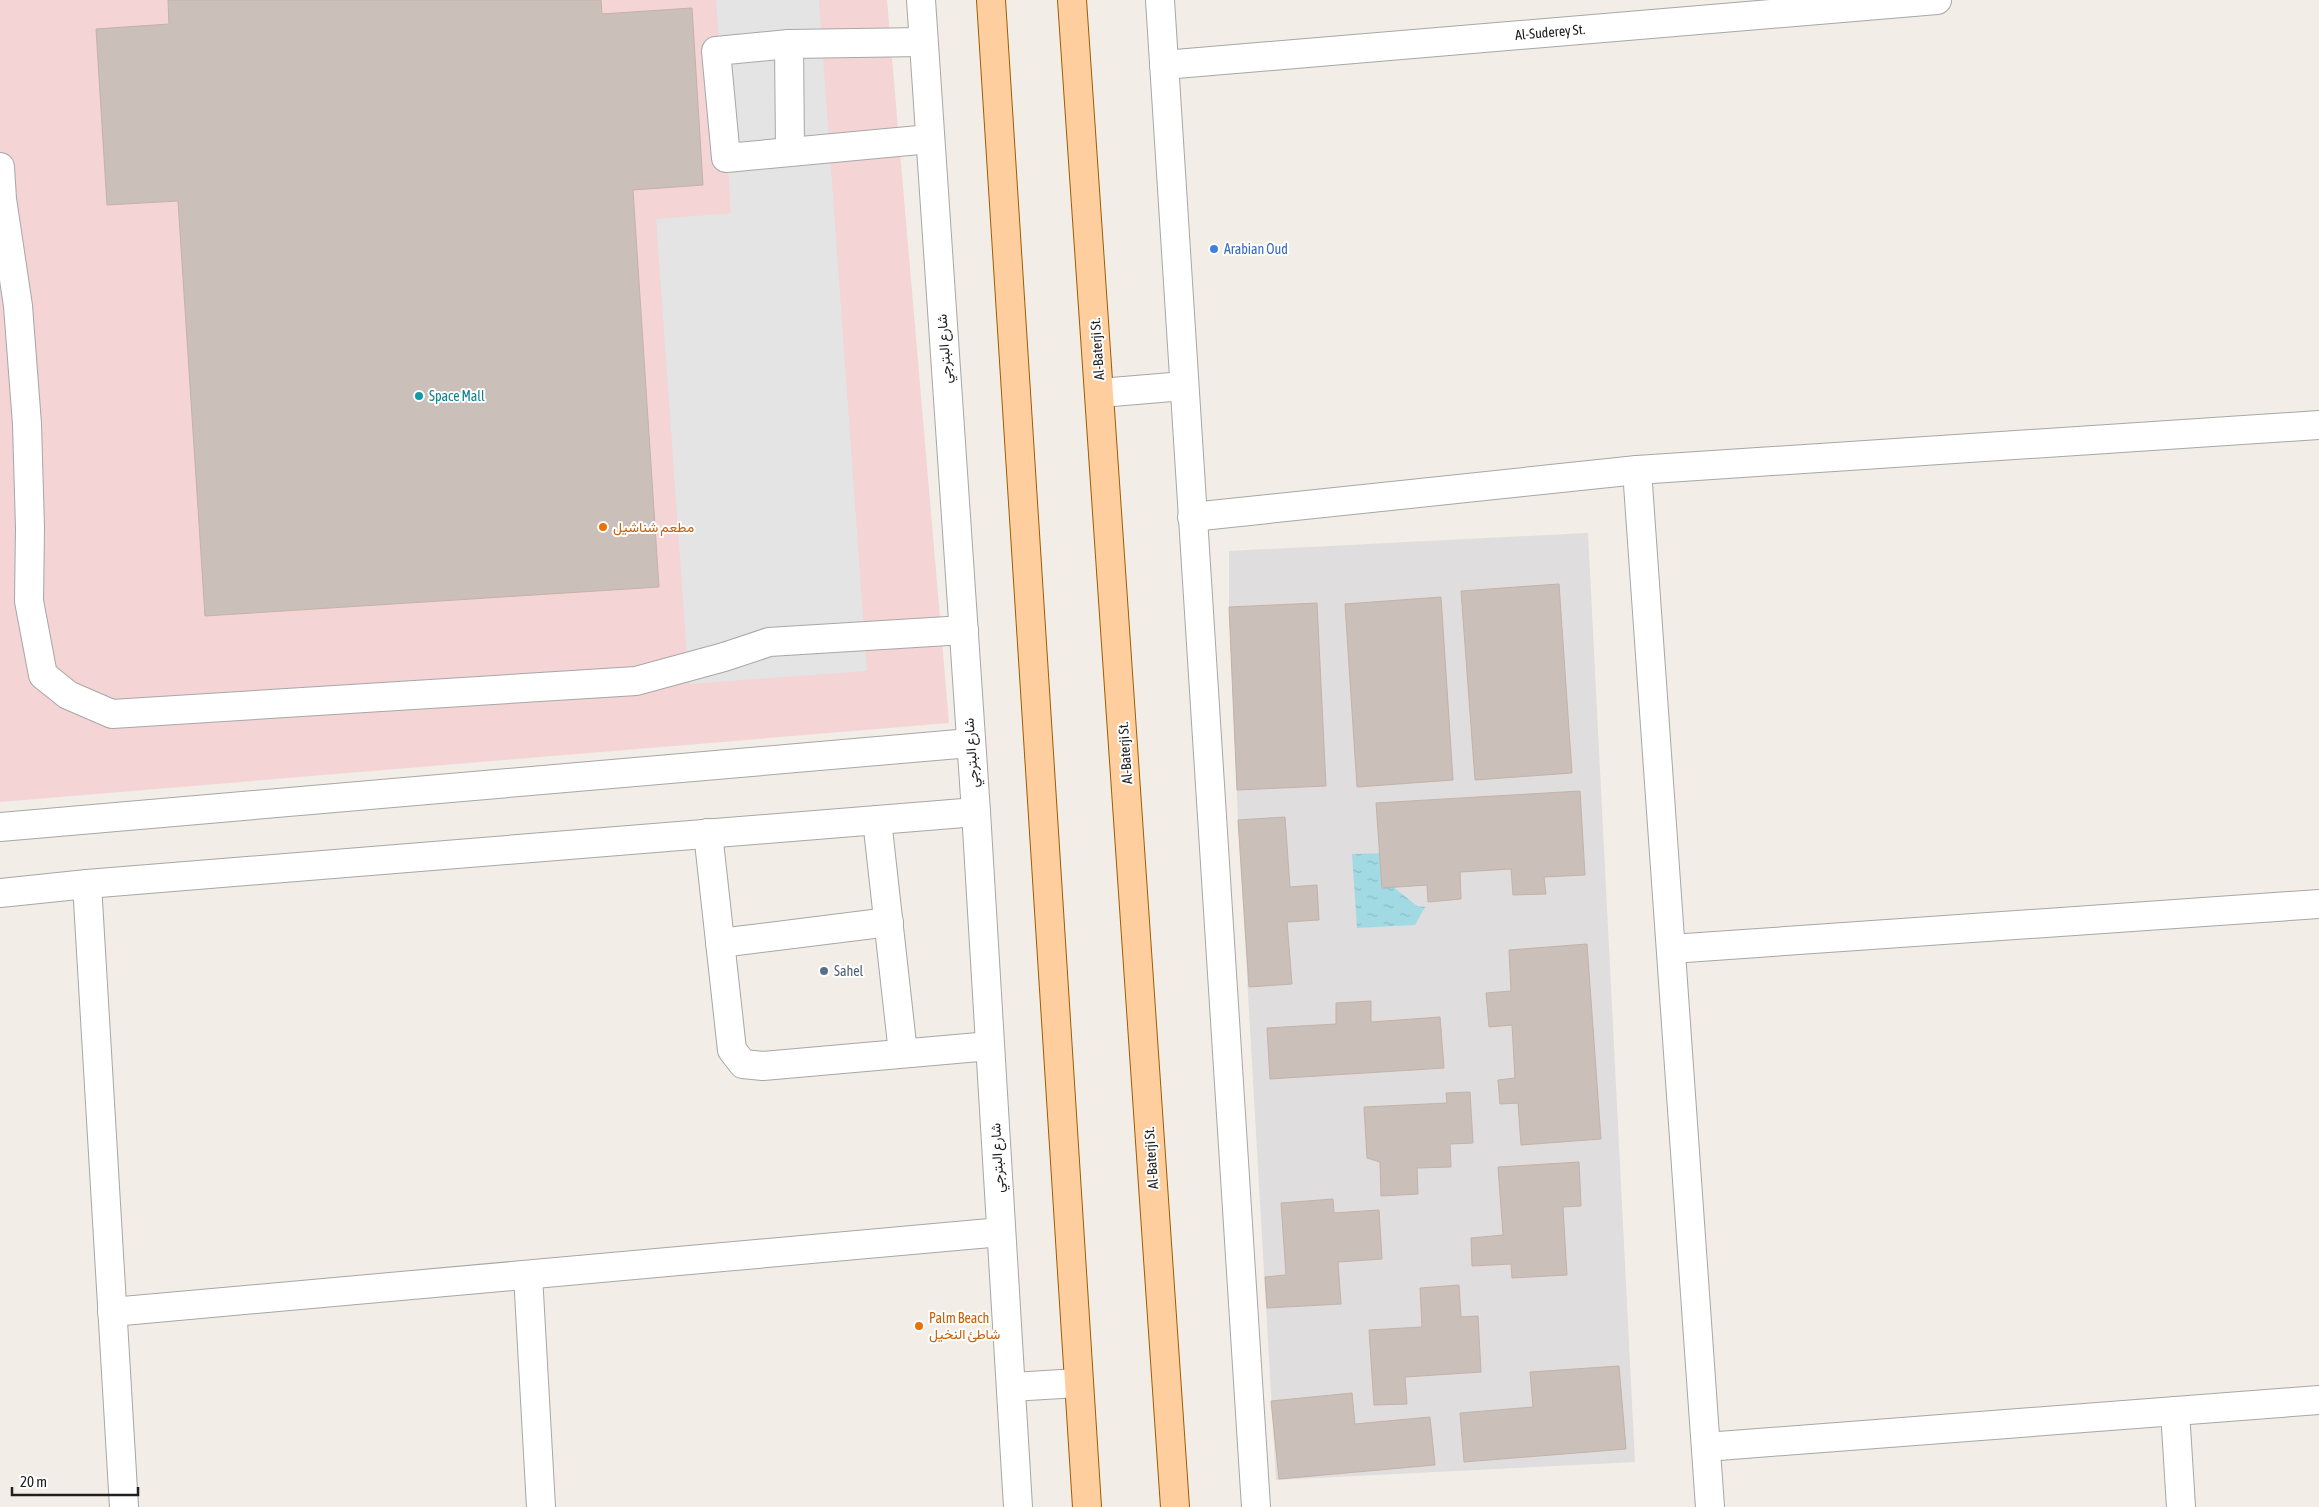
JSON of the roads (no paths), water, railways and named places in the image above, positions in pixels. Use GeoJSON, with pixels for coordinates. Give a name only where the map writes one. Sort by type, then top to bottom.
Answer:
{"type":"FeatureCollection","features":[{"type":"Feature","properties":{"kind":"main road"},"geometry":{"type":"LineString","coordinates":[[991,0],[1087,1507]]}},
{"type":"Feature","properties":{"kind":"main road","name":"Al-Baterji St."},"geometry":{"type":"LineString","coordinates":[[1072,0],[1175,1507]]}},
{"type":"Feature","properties":{"kind":"street","name":"شارع البترجي"},"geometry":{"type":"LineString","coordinates":[[921,0],[976,812],[1018,1507]]}},
{"type":"Feature","properties":{"kind":"street"},"geometry":{"type":"LineString","coordinates":[[1160,0],[1256,1507]]}},
{"type":"Feature","properties":{"kind":"street","name":"Al-Suderey St."},"geometry":{"type":"LineString","coordinates":[[1164,65],[1936,0]]}},
{"type":"Feature","properties":{"kind":"street"},"geometry":{"type":"LineString","coordinates":[[924,42],[789,44],[716,51],[726,158],[930,139]]}},
{"type":"Feature","properties":{"kind":"street"},"geometry":{"type":"LineString","coordinates":[[789,44],[790,151]]}},
{"type":"Feature","properties":{"kind":"street"},"geometry":{"type":"LineString","coordinates":[[0,168],[2,199],[18,306],[27,424],[30,528],[29,601],[43,675],[68,695],[112,714],[636,681],[724,657],[769,642],[964,630]]}},
{"type":"Feature","properties":{"kind":"street"},"geometry":{"type":"LineString","coordinates":[[1100,393],[1184,386]]}},
{"type":"Feature","properties":{"kind":"street"},"geometry":{"type":"LineString","coordinates":[[1192,517],[1636,470],[2319,425]]}},
{"type":"Feature","properties":{"kind":"street"},"geometry":{"type":"LineString","coordinates":[[1636,470],[1710,1507]]}},
{"type":"Feature","properties":{"kind":"street"},"geometry":{"type":"LineString","coordinates":[[0,827],[970,743]]}},
{"type":"Feature","properties":{"kind":"street"},"geometry":{"type":"LineString","coordinates":[[0,893],[87,884],[976,812]]}},
{"type":"Feature","properties":{"kind":"street"},"geometry":{"type":"LineString","coordinates":[[877,820],[903,1053]]}},
{"type":"Feature","properties":{"kind":"street"},"geometry":{"type":"LineString","coordinates":[[708,833],[732,1050],[744,1064],[763,1066],[990,1046]]}},
{"type":"Feature","properties":{"kind":"street"},"geometry":{"type":"LineString","coordinates":[[87,884],[124,1507]]}},
{"type":"Feature","properties":{"kind":"street"},"geometry":{"type":"LineString","coordinates":[[1671,949],[2319,904]]}},
{"type":"Feature","properties":{"kind":"street"},"geometry":{"type":"LineString","coordinates":[[720,942],[889,922]]}},
{"type":"Feature","properties":{"kind":"street"},"geometry":{"type":"LineString","coordinates":[[112,1312],[1002,1232]]}},
{"type":"Feature","properties":{"kind":"street"},"geometry":{"type":"LineString","coordinates":[[528,1275],[541,1507]]}},
{"type":"Feature","properties":{"kind":"street"},"geometry":{"type":"LineString","coordinates":[[1011,1387],[1078,1382]]}},
{"type":"Feature","properties":{"kind":"street"},"geometry":{"type":"LineString","coordinates":[[1706,1447],[2319,1400]]}},
{"type":"Feature","properties":{"kind":"street"},"geometry":{"type":"LineString","coordinates":[[2175,1411],[2181,1507]]}},
{"type":"Feature","properties":{"kind":"water"},"geometry":{"type":"Polygon","coordinates":[[[1389,853],[1392,886],[1417,906],[1425,907],[1415,925],[1357,928],[1352,854],[1389,853]]]}},
{"type":"Feature","properties":{"kind":"place","name":"Arabian Oud"},"geometry":{"type":"Point","coordinates":[1214,249]}},
{"type":"Feature","properties":{"kind":"place","name":"Space Mall"},"geometry":{"type":"Point","coordinates":[419,396]}},
{"type":"Feature","properties":{"kind":"place","name":"مطعم شناشيل"},"geometry":{"type":"Point","coordinates":[603,527]}},
{"type":"Feature","properties":{"kind":"place","name":"Sahel"},"geometry":{"type":"Point","coordinates":[824,971]}},
{"type":"Feature","properties":{"kind":"place","name":"Palm Beach شاطئ النخيل"},"geometry":{"type":"Point","coordinates":[919,1326]}}]}
